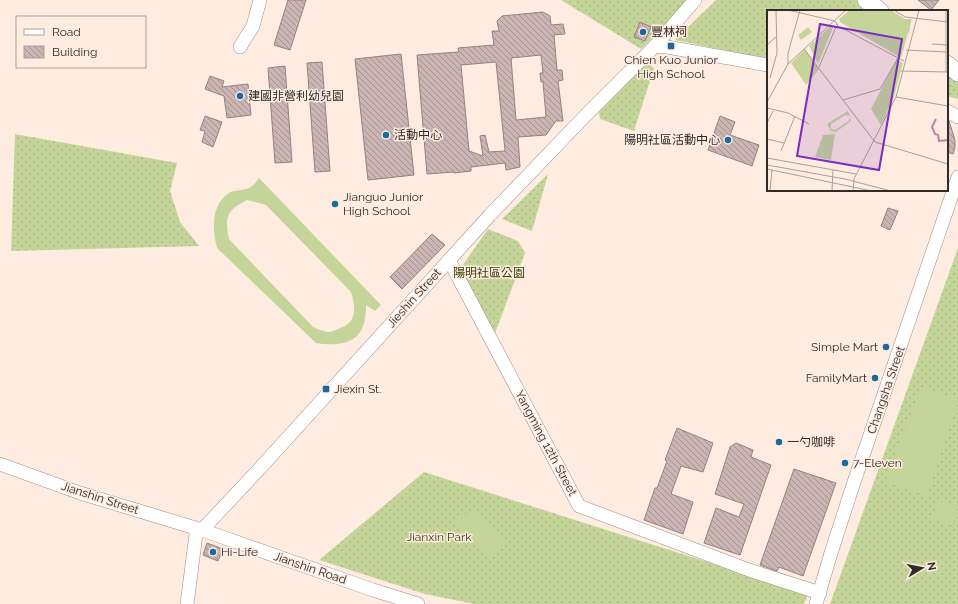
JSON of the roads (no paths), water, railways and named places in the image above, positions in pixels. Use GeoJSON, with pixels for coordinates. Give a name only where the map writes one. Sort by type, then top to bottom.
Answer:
{"type":"FeatureCollection","features":[{"type":"Feature","properties":{"kind":"main road"},"geometry":{"type":"LineString","coordinates":[[866,0],[879,10]]}},
{"type":"Feature","properties":{"kind":"main road"},"geometry":{"type":"LineString","coordinates":[[948,65],[958,73]]}},
{"type":"Feature","properties":{"kind":"street"},"geometry":{"type":"LineString","coordinates":[[240,47],[252,26],[260,0]]}},
{"type":"Feature","properties":{"kind":"street","name":"Jieshin Street"},"geometry":{"type":"LineString","coordinates":[[187,604],[196,534],[202,530],[262,466],[490,215],[579,122],[655,46],[695,0]]}},
{"type":"Feature","properties":{"kind":"street"},"geometry":{"type":"LineString","coordinates":[[655,46],[767,65]]}},
{"type":"Feature","properties":{"kind":"street"},"geometry":{"type":"LineString","coordinates":[[948,112],[958,117]]}},
{"type":"Feature","properties":{"kind":"street","name":"Changsha Street"},"geometry":{"type":"LineString","coordinates":[[818,598],[831,552],[854,482],[958,177]]}},
{"type":"Feature","properties":{"kind":"street","name":"Yangming 12th Street"},"geometry":{"type":"LineString","coordinates":[[449,260],[579,506],[749,570],[818,598]]}},
{"type":"Feature","properties":{"kind":"street","name":"Jianshin Street"},"geometry":{"type":"LineString","coordinates":[[0,464],[80,492],[202,530]]}},
{"type":"Feature","properties":{"kind":"street","name":"Jianshin Road"},"geometry":{"type":"LineString","coordinates":[[202,530],[418,604]]}},
{"type":"Feature","properties":{"kind":"place","name":"豐林祠"},"geometry":{"type":"Point","coordinates":[643,32]}},
{"type":"Feature","properties":{"kind":"place","name":"Chien Kuo Junior High School"},"geometry":{"type":"Point","coordinates":[671,46]}},
{"type":"Feature","properties":{"kind":"place","name":"建國非營利幼兒園"},"geometry":{"type":"Point","coordinates":[240,96]}},
{"type":"Feature","properties":{"kind":"place","name":"活動中心"},"geometry":{"type":"Point","coordinates":[386,135]}},
{"type":"Feature","properties":{"kind":"place","name":"陽明社區活動中心"},"geometry":{"type":"Point","coordinates":[728,140]}},
{"type":"Feature","properties":{"kind":"place","name":"Jianguo Junior High School"},"geometry":{"type":"Point","coordinates":[335,204]}},
{"type":"Feature","properties":{"kind":"place","name":"Simple Mart"},"geometry":{"type":"Point","coordinates":[886,347]}},
{"type":"Feature","properties":{"kind":"place","name":"FamilyMart"},"geometry":{"type":"Point","coordinates":[875,378]}},
{"type":"Feature","properties":{"kind":"place","name":"Jiexin St."},"geometry":{"type":"Point","coordinates":[326,389]}},
{"type":"Feature","properties":{"kind":"place","name":"一勺咖啡"},"geometry":{"type":"Point","coordinates":[779,442]}},
{"type":"Feature","properties":{"kind":"place","name":"7-Eleven"},"geometry":{"type":"Point","coordinates":[845,463]}},
{"type":"Feature","properties":{"kind":"place","name":"Hi-Life"},"geometry":{"type":"Point","coordinates":[213,552]}},
{"type":"Feature","properties":{"kind":"park label","name":"陽明社區公園"},"geometry":{"type":"Point","coordinates":[489,273]}},
{"type":"Feature","properties":{"kind":"park label","name":"Jianxin Park"},"geometry":{"type":"Point","coordinates":[439,537]}}]}
